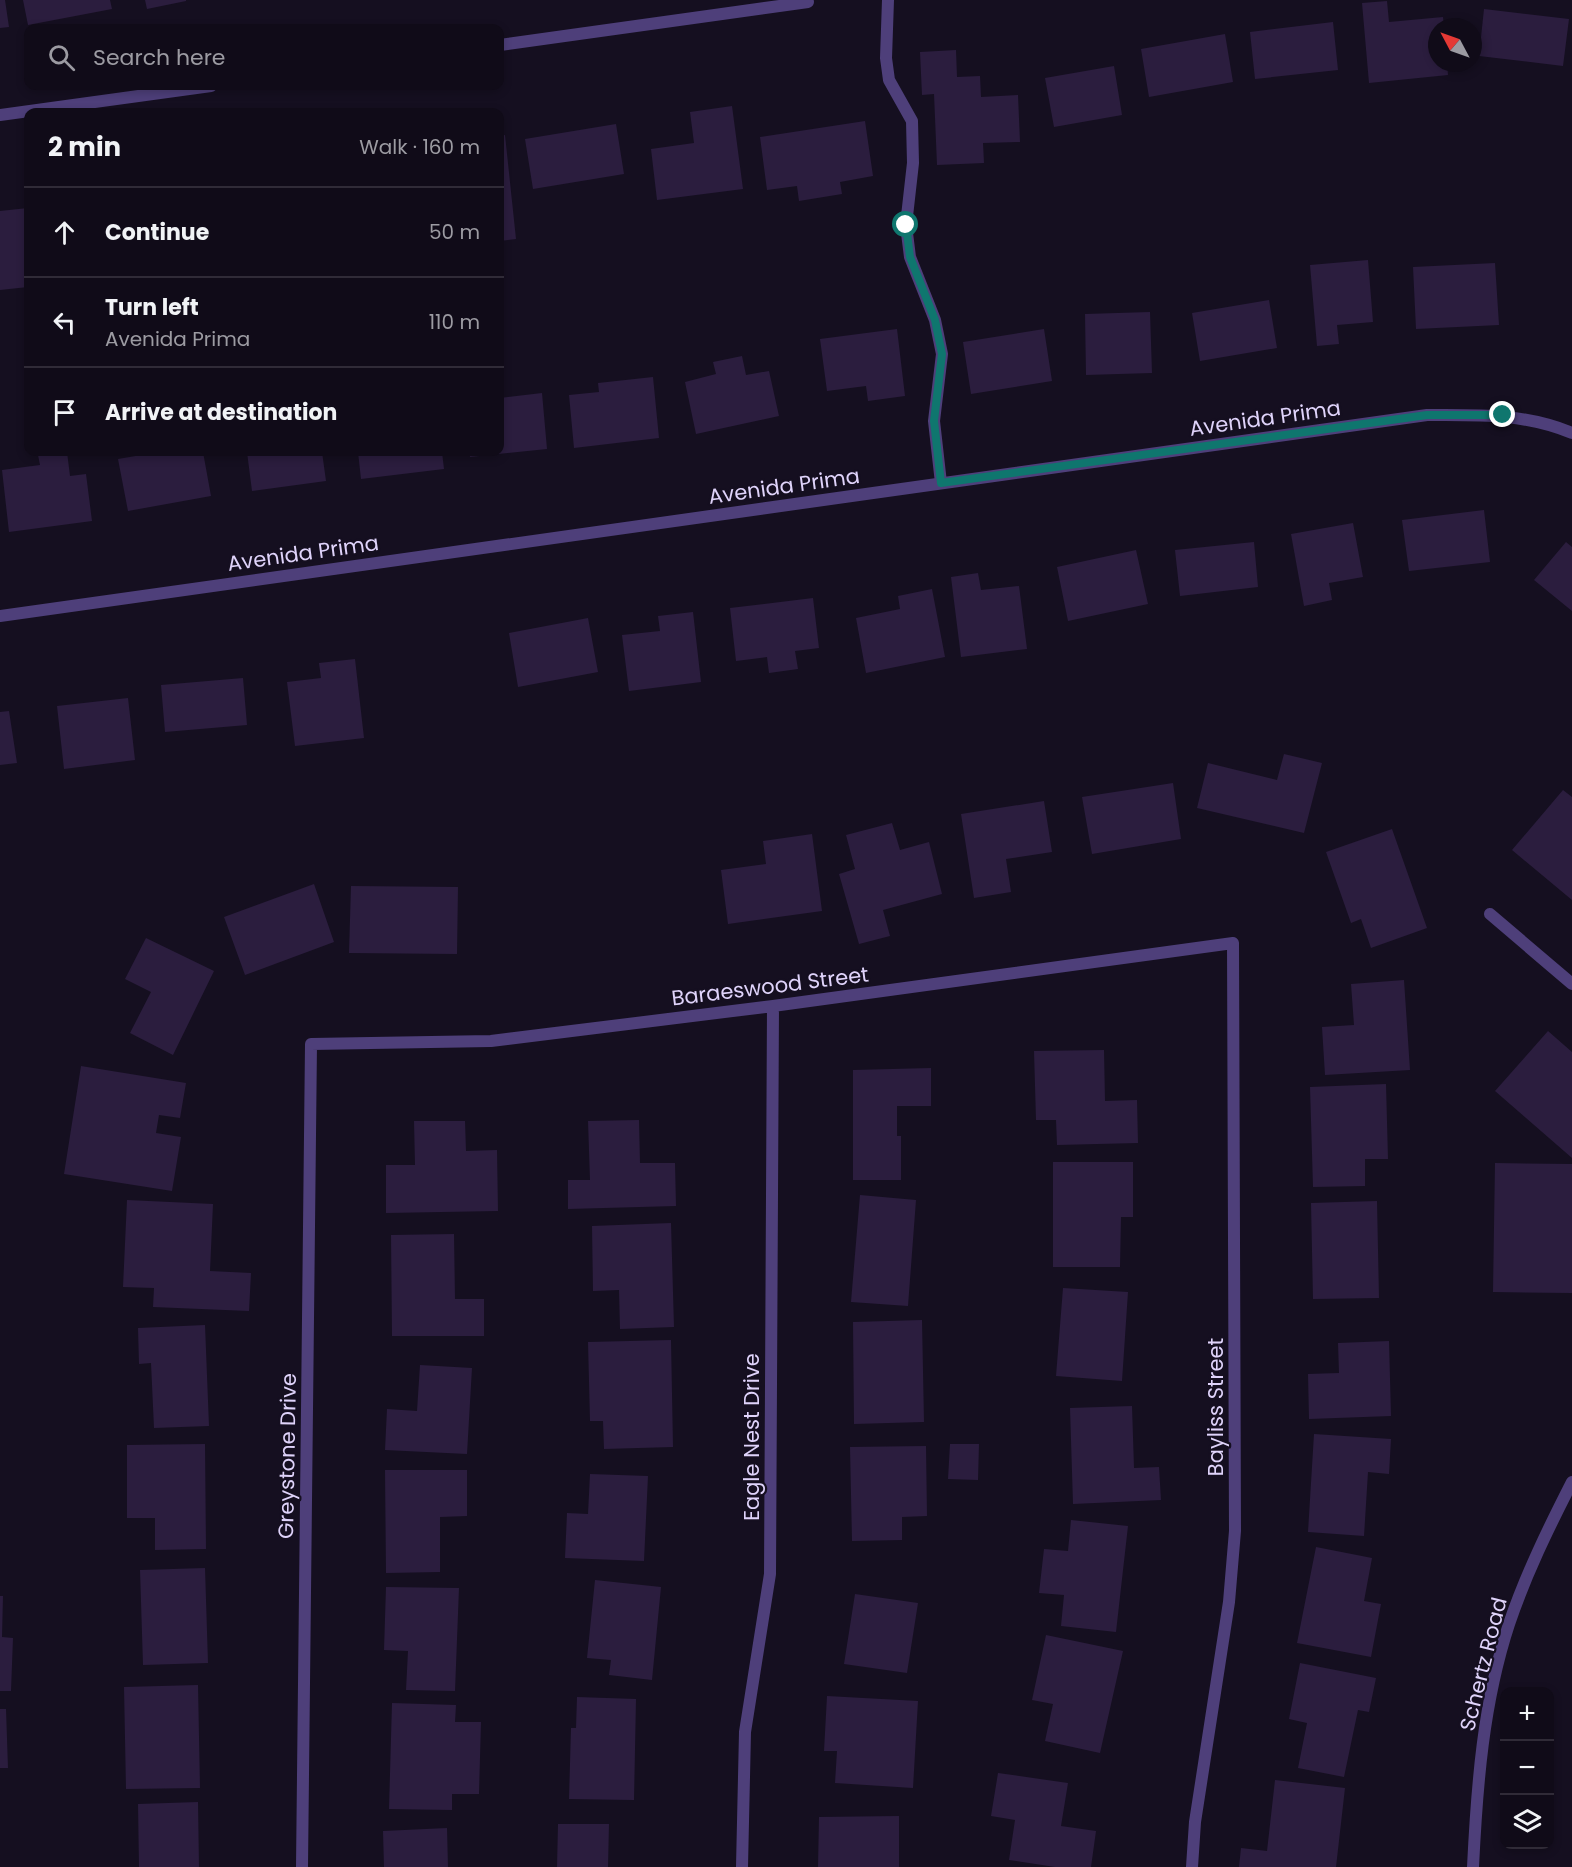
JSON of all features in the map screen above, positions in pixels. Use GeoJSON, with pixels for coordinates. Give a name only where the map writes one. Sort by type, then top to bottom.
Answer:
{"type":"FeatureCollection","features":[{"type":"Feature","properties":{"kind":"street"},"geometry":{"type":"LineString","coordinates":[[888,0],[886,58],[889,80],[912,121],[913,163],[906,225],[910,257],[935,320],[942,354],[934,421],[941,483]]}},
{"type":"Feature","properties":{"kind":"street"},"geometry":{"type":"LineString","coordinates":[[504,44],[808,2]]}},
{"type":"Feature","properties":{"kind":"street"},"geometry":{"type":"LineString","coordinates":[[51,108],[182,90]]}},
{"type":"Feature","properties":{"kind":"street"},"geometry":{"type":"LineString","coordinates":[[0,115],[24,112]]}},
{"type":"Feature","properties":{"kind":"street","name":"Avenida Prima"},"geometry":{"type":"LineString","coordinates":[[0,616],[1427,415],[1503,415],[1552,425],[1572,434]]}},
{"type":"Feature","properties":{"kind":"street"},"geometry":{"type":"LineString","coordinates":[[1490,914],[1572,984]]}},
{"type":"Feature","properties":{"kind":"street","name":"Baraeswood Street"},"geometry":{"type":"LineString","coordinates":[[311,1044],[491,1041],[773,1006],[1233,943]]}},
{"type":"Feature","properties":{"kind":"street","name":"Bayliss Street"},"geometry":{"type":"LineString","coordinates":[[1192,1867],[1195,1822],[1228,1602],[1235,1531],[1233,943]]}},
{"type":"Feature","properties":{"kind":"street","name":"Eagle Nest Drive"},"geometry":{"type":"LineString","coordinates":[[742,1867],[746,1732],[770,1574],[773,1006]]}},
{"type":"Feature","properties":{"kind":"street","name":"Greystone Drive"},"geometry":{"type":"LineString","coordinates":[[302,1867],[311,1044]]}},
{"type":"Feature","properties":{"kind":"street","name":"Schertz Road"},"geometry":{"type":"LineString","coordinates":[[1473,1867],[1477,1778],[1489,1701],[1497,1668],[1509,1625],[1536,1552],[1572,1482]]}},
{"type":"Feature","properties":{"kind":"building"},"geometry":{"type":"Polygon","coordinates":[[[0,0],[5,0],[9,27],[0,28],[0,0]]]}},
{"type":"Feature","properties":{"kind":"building"},"geometry":{"type":"Polygon","coordinates":[[[23,0],[110,0],[112,9],[28,24],[23,0]]]}},
{"type":"Feature","properties":{"kind":"building"},"geometry":{"type":"Polygon","coordinates":[[[145,0],[186,0],[186,1],[147,9],[145,0]]]}},
{"type":"Feature","properties":{"kind":"building"},"geometry":{"type":"Polygon","coordinates":[[[1387,1],[1389,22],[1428,18],[1428,72],[1448,72],[1448,75],[1369,83],[1362,3],[1387,1]]]}},
{"type":"Feature","properties":{"kind":"building"},"geometry":{"type":"Polygon","coordinates":[[[1484,9],[1569,19],[1563,66],[1482,56],[1484,9]]]}},
{"type":"Feature","properties":{"kind":"building"},"geometry":{"type":"Polygon","coordinates":[[[1333,22],[1338,70],[1255,79],[1250,32],[1333,22]]]}},
{"type":"Feature","properties":{"kind":"building"},"geometry":{"type":"Polygon","coordinates":[[[1225,34],[1233,82],[1149,97],[1141,49],[1225,34]]]}},
{"type":"Feature","properties":{"kind":"building"},"geometry":{"type":"Polygon","coordinates":[[[956,50],[957,77],[980,76],[981,97],[1018,95],[1020,142],[983,143],[984,163],[937,165],[934,94],[922,95],[920,52],[956,50]]]}},
{"type":"Feature","properties":{"kind":"building"},"geometry":{"type":"Polygon","coordinates":[[[1114,66],[1122,115],[1054,127],[1045,78],[1114,66]]]}},
{"type":"Feature","properties":{"kind":"building"},"geometry":{"type":"Polygon","coordinates":[[[732,106],[743,189],[657,200],[651,149],[694,143],[690,112],[732,106]]]}},
{"type":"Feature","properties":{"kind":"building"},"geometry":{"type":"Polygon","coordinates":[[[865,121],[873,176],[840,182],[842,194],[799,201],[797,186],[767,190],[760,137],[865,121]]]}},
{"type":"Feature","properties":{"kind":"building"},"geometry":{"type":"Polygon","coordinates":[[[616,124],[624,174],[533,189],[525,139],[616,124]]]}},
{"type":"Feature","properties":{"kind":"building"},"geometry":{"type":"Polygon","coordinates":[[[504,135],[516,239],[504,240],[504,135]]]}},
{"type":"Feature","properties":{"kind":"building"},"geometry":{"type":"Polygon","coordinates":[[[24,208],[24,287],[0,290],[0,211],[24,208]]]}},
{"type":"Feature","properties":{"kind":"building"},"geometry":{"type":"Polygon","coordinates":[[[1368,260],[1373,322],[1337,325],[1339,344],[1317,346],[1310,265],[1368,260]]]}},
{"type":"Feature","properties":{"kind":"building"},"geometry":{"type":"Polygon","coordinates":[[[1495,263],[1499,325],[1416,329],[1413,267],[1495,263]]]}},
{"type":"Feature","properties":{"kind":"building"},"geometry":{"type":"Polygon","coordinates":[[[1269,300],[1277,348],[1200,361],[1192,313],[1269,300]]]}},
{"type":"Feature","properties":{"kind":"building"},"geometry":{"type":"Polygon","coordinates":[[[1150,312],[1152,373],[1086,375],[1085,314],[1150,312]]]}},
{"type":"Feature","properties":{"kind":"building"},"geometry":{"type":"Polygon","coordinates":[[[897,329],[905,396],[868,401],[866,386],[827,391],[820,339],[897,329]]]}},
{"type":"Feature","properties":{"kind":"building"},"geometry":{"type":"Polygon","coordinates":[[[1044,329],[1052,381],[971,394],[963,342],[1044,329]]]}},
{"type":"Feature","properties":{"kind":"building"},"geometry":{"type":"Polygon","coordinates":[[[742,356],[746,375],[769,371],[779,416],[696,434],[685,382],[716,374],[713,362],[742,356]]]}},
{"type":"Feature","properties":{"kind":"building"},"geometry":{"type":"Polygon","coordinates":[[[653,377],[659,438],[574,448],[569,395],[599,392],[598,383],[653,377]]]}},
{"type":"Feature","properties":{"kind":"building"},"geometry":{"type":"Polygon","coordinates":[[[542,393],[547,449],[504,453],[504,398],[542,393]]]}},
{"type":"Feature","properties":{"kind":"building"},"geometry":{"type":"Polygon","coordinates":[[[38,456],[68,456],[70,476],[86,474],[92,521],[9,532],[2,470],[40,465],[38,456]]]}},
{"type":"Feature","properties":{"kind":"building"},"geometry":{"type":"Polygon","coordinates":[[[136,456],[204,456],[211,496],[128,511],[118,459],[136,456]]]}},
{"type":"Feature","properties":{"kind":"building"},"geometry":{"type":"Polygon","coordinates":[[[248,456],[323,456],[326,481],[252,491],[248,456]]]}},
{"type":"Feature","properties":{"kind":"building"},"geometry":{"type":"Polygon","coordinates":[[[358,456],[442,456],[444,469],[361,479],[358,456]]]}},
{"type":"Feature","properties":{"kind":"building"},"geometry":{"type":"Polygon","coordinates":[[[1484,510],[1490,562],[1409,571],[1402,520],[1484,510]]]}},
{"type":"Feature","properties":{"kind":"building"},"geometry":{"type":"Polygon","coordinates":[[[1353,523],[1363,577],[1329,583],[1332,600],[1304,606],[1291,534],[1353,523]]]}},
{"type":"Feature","properties":{"kind":"building"},"geometry":{"type":"Polygon","coordinates":[[[1254,542],[1258,587],[1180,596],[1175,550],[1254,542]]]}},
{"type":"Feature","properties":{"kind":"building"},"geometry":{"type":"Polygon","coordinates":[[[1566,542],[1572,547],[1572,611],[1534,580],[1566,542]]]}},
{"type":"Feature","properties":{"kind":"building"},"geometry":{"type":"Polygon","coordinates":[[[1136,550],[1148,604],[1068,621],[1057,567],[1136,550]]]}},
{"type":"Feature","properties":{"kind":"building"},"geometry":{"type":"Polygon","coordinates":[[[978,573],[981,590],[1019,586],[1027,649],[961,657],[951,577],[978,573]]]}},
{"type":"Feature","properties":{"kind":"building"},"geometry":{"type":"Polygon","coordinates":[[[932,589],[945,657],[866,673],[856,618],[900,609],[898,596],[932,589]]]}},
{"type":"Feature","properties":{"kind":"building"},"geometry":{"type":"Polygon","coordinates":[[[813,598],[819,648],[795,651],[798,669],[769,673],[767,657],[736,661],[730,608],[813,598]]]}},
{"type":"Feature","properties":{"kind":"building"},"geometry":{"type":"Polygon","coordinates":[[[693,612],[701,682],[629,691],[622,635],[660,631],[658,616],[693,612]]]}},
{"type":"Feature","properties":{"kind":"building"},"geometry":{"type":"Polygon","coordinates":[[[588,618],[598,672],[518,687],[509,633],[588,618]]]}},
{"type":"Feature","properties":{"kind":"building"},"geometry":{"type":"Polygon","coordinates":[[[355,659],[364,738],[295,746],[287,682],[321,678],[319,663],[355,659]]]}},
{"type":"Feature","properties":{"kind":"building"},"geometry":{"type":"Polygon","coordinates":[[[243,678],[247,725],[165,732],[161,685],[243,678]]]}},
{"type":"Feature","properties":{"kind":"building"},"geometry":{"type":"Polygon","coordinates":[[[128,698],[135,760],[64,769],[57,706],[128,698]]]}},
{"type":"Feature","properties":{"kind":"building"},"geometry":{"type":"Polygon","coordinates":[[[9,711],[17,763],[0,765],[0,712],[9,711]]]}},
{"type":"Feature","properties":{"kind":"building"},"geometry":{"type":"Polygon","coordinates":[[[1284,754],[1322,763],[1304,833],[1197,808],[1208,763],[1277,780],[1284,754]]]}},
{"type":"Feature","properties":{"kind":"building"},"geometry":{"type":"Polygon","coordinates":[[[1173,783],[1181,839],[1092,854],[1082,797],[1173,783]]]}},
{"type":"Feature","properties":{"kind":"building"},"geometry":{"type":"Polygon","coordinates":[[[1563,790],[1572,797],[1572,900],[1512,850],[1563,790]]]}},
{"type":"Feature","properties":{"kind":"building"},"geometry":{"type":"Polygon","coordinates":[[[1044,801],[1052,852],[1006,859],[1011,892],[974,898],[961,814],[1044,801]]]}},
{"type":"Feature","properties":{"kind":"building"},"geometry":{"type":"Polygon","coordinates":[[[892,823],[900,850],[929,842],[942,894],[883,910],[890,936],[859,944],[839,874],[855,869],[846,835],[892,823]]]}},
{"type":"Feature","properties":{"kind":"building"},"geometry":{"type":"Polygon","coordinates":[[[1392,829],[1427,928],[1371,948],[1361,919],[1351,923],[1326,852],[1392,829]]]}},
{"type":"Feature","properties":{"kind":"building"},"geometry":{"type":"Polygon","coordinates":[[[812,834],[822,911],[728,924],[721,870],[766,864],[763,841],[812,834]]]}},
{"type":"Feature","properties":{"kind":"building"},"geometry":{"type":"Polygon","coordinates":[[[314,884],[334,942],[245,975],[224,917],[314,884]]]}},
{"type":"Feature","properties":{"kind":"building"},"geometry":{"type":"Polygon","coordinates":[[[351,886],[458,887],[457,954],[349,953],[351,886]]]}},
{"type":"Feature","properties":{"kind":"building"},"geometry":{"type":"Polygon","coordinates":[[[146,938],[214,971],[173,1055],[130,1033],[151,992],[125,979],[146,938]]]}},
{"type":"Feature","properties":{"kind":"building"},"geometry":{"type":"Polygon","coordinates":[[[1404,980],[1410,1070],[1325,1075],[1322,1027],[1354,1025],[1351,984],[1404,980]]]}},
{"type":"Feature","properties":{"kind":"building"},"geometry":{"type":"Polygon","coordinates":[[[1548,1031],[1572,1052],[1572,1158],[1495,1091],[1548,1031]]]}},
{"type":"Feature","properties":{"kind":"building"},"geometry":{"type":"Polygon","coordinates":[[[1104,1050],[1105,1101],[1137,1100],[1138,1143],[1057,1145],[1056,1120],[1036,1120],[1034,1051],[1104,1050]]]}},
{"type":"Feature","properties":{"kind":"building"},"geometry":{"type":"Polygon","coordinates":[[[81,1066],[186,1083],[180,1118],[159,1115],[156,1133],[181,1137],[172,1191],[64,1174],[81,1066]]]}},
{"type":"Feature","properties":{"kind":"building"},"geometry":{"type":"Polygon","coordinates":[[[931,1068],[931,1106],[897,1106],[897,1136],[901,1136],[901,1180],[853,1180],[853,1070],[931,1068]]]}},
{"type":"Feature","properties":{"kind":"building"},"geometry":{"type":"Polygon","coordinates":[[[1386,1084],[1388,1159],[1365,1159],[1365,1186],[1313,1187],[1310,1087],[1386,1084]]]}},
{"type":"Feature","properties":{"kind":"building"},"geometry":{"type":"Polygon","coordinates":[[[639,1120],[640,1163],[675,1163],[676,1206],[568,1209],[568,1180],[590,1180],[588,1121],[639,1120]]]}},
{"type":"Feature","properties":{"kind":"building"},"geometry":{"type":"Polygon","coordinates":[[[414,1121],[465,1121],[466,1151],[497,1150],[498,1211],[386,1213],[386,1165],[415,1165],[414,1121]]]}},
{"type":"Feature","properties":{"kind":"building"},"geometry":{"type":"Polygon","coordinates":[[[1053,1162],[1133,1162],[1133,1217],[1121,1217],[1120,1267],[1053,1267],[1053,1162]]]}},
{"type":"Feature","properties":{"kind":"building"},"geometry":{"type":"Polygon","coordinates":[[[1495,1163],[1572,1164],[1572,1293],[1493,1292],[1495,1163]]]}},
{"type":"Feature","properties":{"kind":"building"},"geometry":{"type":"Polygon","coordinates":[[[860,1195],[916,1200],[908,1306],[851,1302],[860,1195]]]}},
{"type":"Feature","properties":{"kind":"building"},"geometry":{"type":"Polygon","coordinates":[[[127,1200],[213,1204],[210,1271],[251,1273],[249,1311],[153,1307],[154,1288],[123,1287],[127,1200]]]}},
{"type":"Feature","properties":{"kind":"building"},"geometry":{"type":"Polygon","coordinates":[[[1377,1201],[1379,1298],[1313,1299],[1311,1203],[1377,1201]]]}},
{"type":"Feature","properties":{"kind":"building"},"geometry":{"type":"Polygon","coordinates":[[[671,1223],[674,1327],[620,1329],[619,1290],[593,1291],[592,1226],[671,1223]]]}},
{"type":"Feature","properties":{"kind":"building"},"geometry":{"type":"Polygon","coordinates":[[[454,1234],[455,1299],[484,1299],[484,1336],[392,1336],[391,1235],[454,1234]]]}},
{"type":"Feature","properties":{"kind":"building"},"geometry":{"type":"Polygon","coordinates":[[[1063,1288],[1128,1292],[1122,1381],[1056,1376],[1063,1288]]]}},
{"type":"Feature","properties":{"kind":"building"},"geometry":{"type":"Polygon","coordinates":[[[922,1320],[924,1422],[854,1424],[853,1322],[922,1320]]]}},
{"type":"Feature","properties":{"kind":"building"},"geometry":{"type":"Polygon","coordinates":[[[205,1325],[209,1426],[154,1428],[151,1363],[139,1364],[138,1328],[205,1325]]]}},
{"type":"Feature","properties":{"kind":"building"},"geometry":{"type":"Polygon","coordinates":[[[671,1340],[673,1447],[604,1449],[603,1421],[590,1421],[588,1342],[671,1340]]]}},
{"type":"Feature","properties":{"kind":"building"},"geometry":{"type":"Polygon","coordinates":[[[1389,1341],[1391,1416],[1309,1419],[1308,1374],[1339,1373],[1338,1343],[1389,1341]]]}},
{"type":"Feature","properties":{"kind":"building"},"geometry":{"type":"Polygon","coordinates":[[[420,1365],[472,1368],[467,1454],[385,1450],[387,1409],[417,1411],[420,1365]]]}},
{"type":"Feature","properties":{"kind":"building"},"geometry":{"type":"Polygon","coordinates":[[[1132,1406],[1134,1468],[1159,1467],[1161,1500],[1073,1504],[1070,1408],[1132,1406]]]}},
{"type":"Feature","properties":{"kind":"building"},"geometry":{"type":"Polygon","coordinates":[[[1314,1434],[1391,1439],[1389,1474],[1368,1472],[1364,1536],[1308,1532],[1314,1434]]]}},
{"type":"Feature","properties":{"kind":"building"},"geometry":{"type":"Polygon","coordinates":[[[205,1444],[206,1549],[155,1550],[155,1518],[127,1518],[127,1445],[205,1444]]]}},
{"type":"Feature","properties":{"kind":"building"},"geometry":{"type":"Polygon","coordinates":[[[950,1444],[979,1444],[978,1480],[948,1479],[950,1444]]]}},
{"type":"Feature","properties":{"kind":"building"},"geometry":{"type":"Polygon","coordinates":[[[926,1446],[927,1516],[902,1517],[902,1540],[852,1541],[850,1447],[926,1446]]]}},
{"type":"Feature","properties":{"kind":"building"},"geometry":{"type":"Polygon","coordinates":[[[385,1470],[467,1470],[467,1516],[440,1517],[440,1572],[386,1573],[385,1470]]]}},
{"type":"Feature","properties":{"kind":"building"},"geometry":{"type":"Polygon","coordinates":[[[590,1474],[648,1476],[644,1561],[565,1558],[567,1513],[588,1514],[590,1474]]]}},
{"type":"Feature","properties":{"kind":"building"},"geometry":{"type":"Polygon","coordinates":[[[1071,1520],[1128,1526],[1116,1632],[1061,1626],[1064,1595],[1039,1593],[1044,1549],[1068,1551],[1071,1520]]]}},
{"type":"Feature","properties":{"kind":"building"},"geometry":{"type":"Polygon","coordinates":[[[1316,1547],[1372,1558],[1364,1601],[1381,1604],[1371,1657],[1297,1643],[1316,1547]]]}},
{"type":"Feature","properties":{"kind":"building"},"geometry":{"type":"Polygon","coordinates":[[[205,1568],[208,1663],[143,1665],[140,1570],[205,1568]]]}},
{"type":"Feature","properties":{"kind":"building"},"geometry":{"type":"Polygon","coordinates":[[[595,1580],[661,1587],[652,1680],[609,1675],[611,1660],[587,1658],[595,1580]]]}},
{"type":"Feature","properties":{"kind":"building"},"geometry":{"type":"Polygon","coordinates":[[[386,1587],[459,1588],[455,1691],[406,1690],[408,1651],[384,1650],[386,1587]]]}},
{"type":"Feature","properties":{"kind":"building"},"geometry":{"type":"Polygon","coordinates":[[[855,1594],[918,1603],[907,1673],[844,1664],[855,1594]]]}},
{"type":"Feature","properties":{"kind":"building"},"geometry":{"type":"Polygon","coordinates":[[[0,1596],[3,1596],[2,1637],[13,1638],[11,1691],[0,1691],[0,1596]]]}},
{"type":"Feature","properties":{"kind":"building"},"geometry":{"type":"Polygon","coordinates":[[[1046,1635],[1123,1651],[1100,1753],[1045,1741],[1053,1704],[1032,1700],[1046,1635]]]}},
{"type":"Feature","properties":{"kind":"building"},"geometry":{"type":"Polygon","coordinates":[[[1300,1663],[1376,1678],[1369,1712],[1358,1710],[1344,1777],[1298,1768],[1307,1723],[1289,1719],[1300,1663]]]}},
{"type":"Feature","properties":{"kind":"building"},"geometry":{"type":"Polygon","coordinates":[[[198,1685],[200,1788],[126,1789],[124,1687],[198,1685]]]}},
{"type":"Feature","properties":{"kind":"building"},"geometry":{"type":"Polygon","coordinates":[[[827,1696],[918,1701],[913,1788],[835,1783],[837,1751],[824,1751],[827,1696]]]}},
{"type":"Feature","properties":{"kind":"building"},"geometry":{"type":"Polygon","coordinates":[[[577,1697],[636,1699],[634,1800],[569,1799],[571,1728],[576,1728],[577,1697]]]}},
{"type":"Feature","properties":{"kind":"building"},"geometry":{"type":"Polygon","coordinates":[[[392,1703],[456,1705],[455,1722],[481,1722],[479,1794],[452,1794],[452,1810],[389,1809],[392,1703]]]}},
{"type":"Feature","properties":{"kind":"building"},"geometry":{"type":"Polygon","coordinates":[[[0,1709],[6,1709],[8,1768],[0,1768],[0,1709]]]}},
{"type":"Feature","properties":{"kind":"building"},"geometry":{"type":"Polygon","coordinates":[[[998,1773],[1068,1783],[1061,1826],[1096,1831],[1091,1867],[1055,1867],[1009,1860],[1015,1820],[991,1816],[998,1773]]]}},
{"type":"Feature","properties":{"kind":"building"},"geometry":{"type":"Polygon","coordinates":[[[1275,1780],[1345,1788],[1336,1867],[1239,1867],[1241,1848],[1267,1851],[1275,1780]]]}},
{"type":"Feature","properties":{"kind":"building"},"geometry":{"type":"Polygon","coordinates":[[[198,1802],[199,1867],[139,1867],[138,1804],[198,1802]]]}},
{"type":"Feature","properties":{"kind":"building"},"geometry":{"type":"Polygon","coordinates":[[[899,1816],[899,1867],[818,1867],[819,1817],[899,1816]]]}},
{"type":"Feature","properties":{"kind":"building"},"geometry":{"type":"Polygon","coordinates":[[[558,1824],[609,1824],[608,1867],[557,1867],[558,1824]]]}},
{"type":"Feature","properties":{"kind":"building"},"geometry":{"type":"Polygon","coordinates":[[[447,1828],[448,1867],[384,1867],[383,1831],[447,1828]]]}},
{"type":"Feature","properties":{"kind":"route"},"geometry":{"type":"LineString","coordinates":[[906,225],[910,257],[935,320],[942,354],[934,421],[941,483],[1427,415],[1503,415]]}}]}
